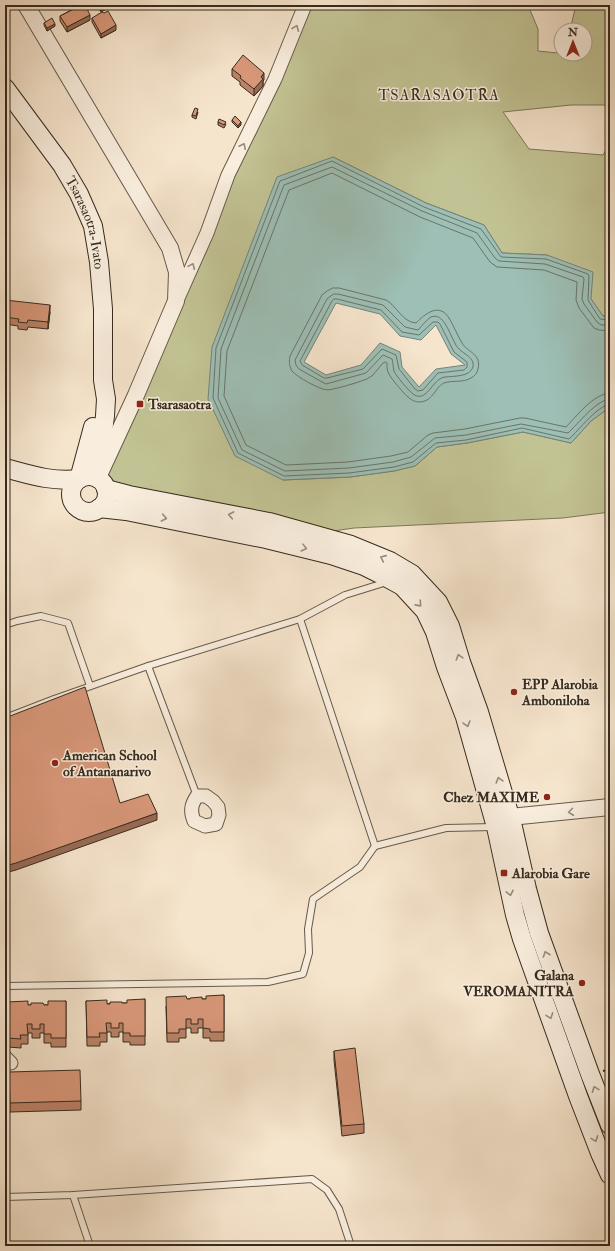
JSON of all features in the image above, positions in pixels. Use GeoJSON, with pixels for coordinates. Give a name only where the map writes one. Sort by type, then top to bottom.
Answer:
{"type":"FeatureCollection","features":[{"type":"Feature","properties":{"kind":"main road","name":"Tsarasaotra-Ivato"},"geometry":{"type":"LineString","coordinates":[[5,88],[62,165],[79,194],[93,226],[99,262],[103,309],[104,380]]}},
{"type":"Feature","properties":{"kind":"main road"},"geometry":{"type":"LineString","coordinates":[[45,479],[71,499],[78,508],[82,510],[94,511],[103,505],[106,500],[107,494],[101,484],[106,399],[104,380]]}},
{"type":"Feature","properties":{"kind":"main road"},"geometry":{"type":"LineString","coordinates":[[71,499],[72,488],[78,479],[90,442],[104,380]]}},
{"type":"Feature","properties":{"kind":"main road"},"geometry":{"type":"LineString","coordinates":[[5,468],[45,479],[67,480],[88,476],[101,484],[129,495],[269,522],[351,545],[390,561],[412,574],[438,602],[450,626],[479,712],[500,821],[515,915],[522,939],[578,1096],[610,1175]]}},
{"type":"Feature","properties":{"kind":"main road"},"geometry":{"type":"LineString","coordinates":[[99,508],[126,511],[266,539],[346,560],[382,575],[402,586],[425,611],[435,632],[500,821],[527,889],[539,933],[592,1082],[610,1125]]}},
{"type":"Feature","properties":{"kind":"street"},"geometry":{"type":"LineString","coordinates":[[26,5],[170,248],[177,272],[176,301]]}},
{"type":"Feature","properties":{"kind":"street"},"geometry":{"type":"LineString","coordinates":[[101,484],[125,420],[207,233],[228,176],[275,79],[306,5]]}},
{"type":"Feature","properties":{"kind":"street"},"geometry":{"type":"LineString","coordinates":[[105,412],[125,420]]}},
{"type":"Feature","properties":{"kind":"street"},"geometry":{"type":"LineString","coordinates":[[500,821],[610,807]]}},
{"type":"Feature","properties":{"kind":"lane"},"geometry":{"type":"LineString","coordinates":[[5,718],[148,666],[300,619],[346,595],[392,581]]}},
{"type":"Feature","properties":{"kind":"lane"},"geometry":{"type":"LineString","coordinates":[[5,625],[41,616],[68,623],[90,686]]}},
{"type":"Feature","properties":{"kind":"lane"},"geometry":{"type":"LineString","coordinates":[[300,619],[375,846]]}},
{"type":"Feature","properties":{"kind":"lane"},"geometry":{"type":"LineString","coordinates":[[148,666],[197,796]]}},
{"type":"Feature","properties":{"kind":"lane"},"geometry":{"type":"LineString","coordinates":[[5,986],[268,982],[303,974],[309,953],[308,930],[313,899],[360,867],[375,846],[446,828],[500,821]]}},
{"type":"Feature","properties":{"kind":"lane"},"geometry":{"type":"LineString","coordinates":[[5,1197],[73,1195],[312,1179],[327,1190],[339,1209],[351,1246]]}},
{"type":"Feature","properties":{"kind":"lane"},"geometry":{"type":"LineString","coordinates":[[73,1195],[90,1246]]}},
{"type":"Feature","properties":{"kind":"green space"},"geometry":{"type":"Polygon","coordinates":[[[306,5],[528,5],[538,29],[538,51],[553,52],[553,62],[593,62],[593,22],[572,22],[576,5],[610,5],[610,105],[571,105],[503,112],[529,149],[603,155],[610,143],[610,317],[603,316],[591,299],[547,255],[502,253],[484,225],[426,203],[333,157],[283,480],[350,477],[394,471],[415,466],[437,447],[467,443],[523,432],[571,443],[591,421],[610,407],[610,512],[563,518],[354,528],[319,533],[110,482],[104,477],[306,5]]]}},
{"type":"Feature","properties":{"kind":"water"},"geometry":{"type":"Polygon","coordinates":[[[333,157],[426,203],[484,225],[502,253],[547,255],[593,272],[591,299],[603,316],[610,317],[610,407],[591,421],[571,443],[523,432],[467,443],[437,447],[415,466],[394,471],[350,477],[283,480],[235,456],[208,399],[212,347],[277,177],[333,157]],[[336,303],[304,362],[326,375],[361,365],[380,343],[400,352],[402,367],[419,387],[436,369],[465,365],[451,354],[436,325],[421,340],[400,336],[380,314],[336,303]]]}},
{"type":"Feature","properties":{"kind":"building"},"geometry":{"type":"Polygon","coordinates":[[[76,5],[85,5],[90,15],[67,27],[60,16],[74,9],[73,7],[76,5]]]}},
{"type":"Feature","properties":{"kind":"building"},"geometry":{"type":"Polygon","coordinates":[[[108,11],[116,25],[101,34],[92,18],[102,12],[104,13],[108,11]]]}},
{"type":"Feature","properties":{"kind":"building"},"geometry":{"type":"Polygon","coordinates":[[[52,18],[55,24],[47,28],[44,23],[52,18]]]}},
{"type":"Feature","properties":{"kind":"building"},"geometry":{"type":"Polygon","coordinates":[[[243,55],[264,73],[261,77],[263,79],[254,89],[240,78],[241,76],[232,69],[243,55]]]}},
{"type":"Feature","properties":{"kind":"building"},"geometry":{"type":"Polygon","coordinates":[[[195,108],[198,109],[196,116],[192,115],[195,108]]]}},
{"type":"Feature","properties":{"kind":"building"},"geometry":{"type":"Polygon","coordinates":[[[235,116],[241,122],[238,126],[232,120],[235,116]]]}},
{"type":"Feature","properties":{"kind":"building"},"geometry":{"type":"Polygon","coordinates":[[[219,119],[226,122],[224,125],[218,122],[219,119]]]}},
{"type":"Feature","properties":{"kind":"building"},"geometry":{"type":"Polygon","coordinates":[[[5,300],[50,305],[48,322],[28,320],[27,323],[18,322],[19,319],[5,317],[5,300]]]}},
{"type":"Feature","properties":{"kind":"building","name":"American School of Antananarivo"},"geometry":{"type":"Polygon","coordinates":[[[85,687],[120,803],[148,794],[157,813],[5,866],[5,718],[85,687]]]}},
{"type":"Feature","properties":{"kind":"building"},"geometry":{"type":"Polygon","coordinates":[[[224,995],[224,1032],[210,1032],[210,1029],[203,1028],[203,1019],[198,1019],[198,1024],[191,1024],[191,1019],[186,1019],[186,1029],[179,1029],[179,1033],[167,1033],[166,997],[186,996],[187,999],[202,997],[202,999],[206,999],[206,996],[224,995]]]}},
{"type":"Feature","properties":{"kind":"building"},"geometry":{"type":"Polygon","coordinates":[[[145,999],[145,1036],[130,1036],[130,1033],[123,1033],[123,1023],[119,1023],[119,1028],[111,1028],[111,1023],[106,1023],[107,1033],[99,1033],[100,1037],[87,1037],[86,1001],[107,1000],[107,1004],[110,1004],[110,1002],[127,1003],[127,1000],[145,999]]]}},
{"type":"Feature","properties":{"kind":"building"},"geometry":{"type":"Polygon","coordinates":[[[28,1001],[28,1005],[31,1005],[31,1003],[43,1003],[44,1005],[48,1005],[48,1001],[66,1001],[66,1038],[51,1038],[51,1034],[44,1034],[44,1024],[40,1024],[40,1029],[32,1029],[32,1024],[27,1024],[28,1035],[20,1035],[21,1039],[8,1038],[7,1002],[28,1001]]]}},
{"type":"Feature","properties":{"kind":"building"},"geometry":{"type":"Polygon","coordinates":[[[355,1048],[364,1124],[342,1126],[334,1051],[355,1048]]]}},
{"type":"Feature","properties":{"kind":"building"},"geometry":{"type":"Polygon","coordinates":[[[80,1070],[81,1101],[10,1103],[9,1072],[80,1070]]]}},
{"type":"Feature","properties":{"kind":"place","name":"Tsarasaotra"},"geometry":{"type":"Point","coordinates":[140,404]}},
{"type":"Feature","properties":{"kind":"place","name":"EPP Alarobia Amboniloha"},"geometry":{"type":"Point","coordinates":[514,692]}},
{"type":"Feature","properties":{"kind":"place","name":"American School of Antananarivo"},"geometry":{"type":"Point","coordinates":[55,763]}},
{"type":"Feature","properties":{"kind":"place","name":"Chez MAXIME"},"geometry":{"type":"Point","coordinates":[547,797]}},
{"type":"Feature","properties":{"kind":"place","name":"Alarobia Gare"},"geometry":{"type":"Point","coordinates":[504,873]}},
{"type":"Feature","properties":{"kind":"place","name":"Galana VEROMANITRA"},"geometry":{"type":"Point","coordinates":[582,983]}},
{"type":"Feature","properties":{"kind":"district","name":"TSARASAOTRA"},"geometry":{"type":"Point","coordinates":[439,95]}}]}
